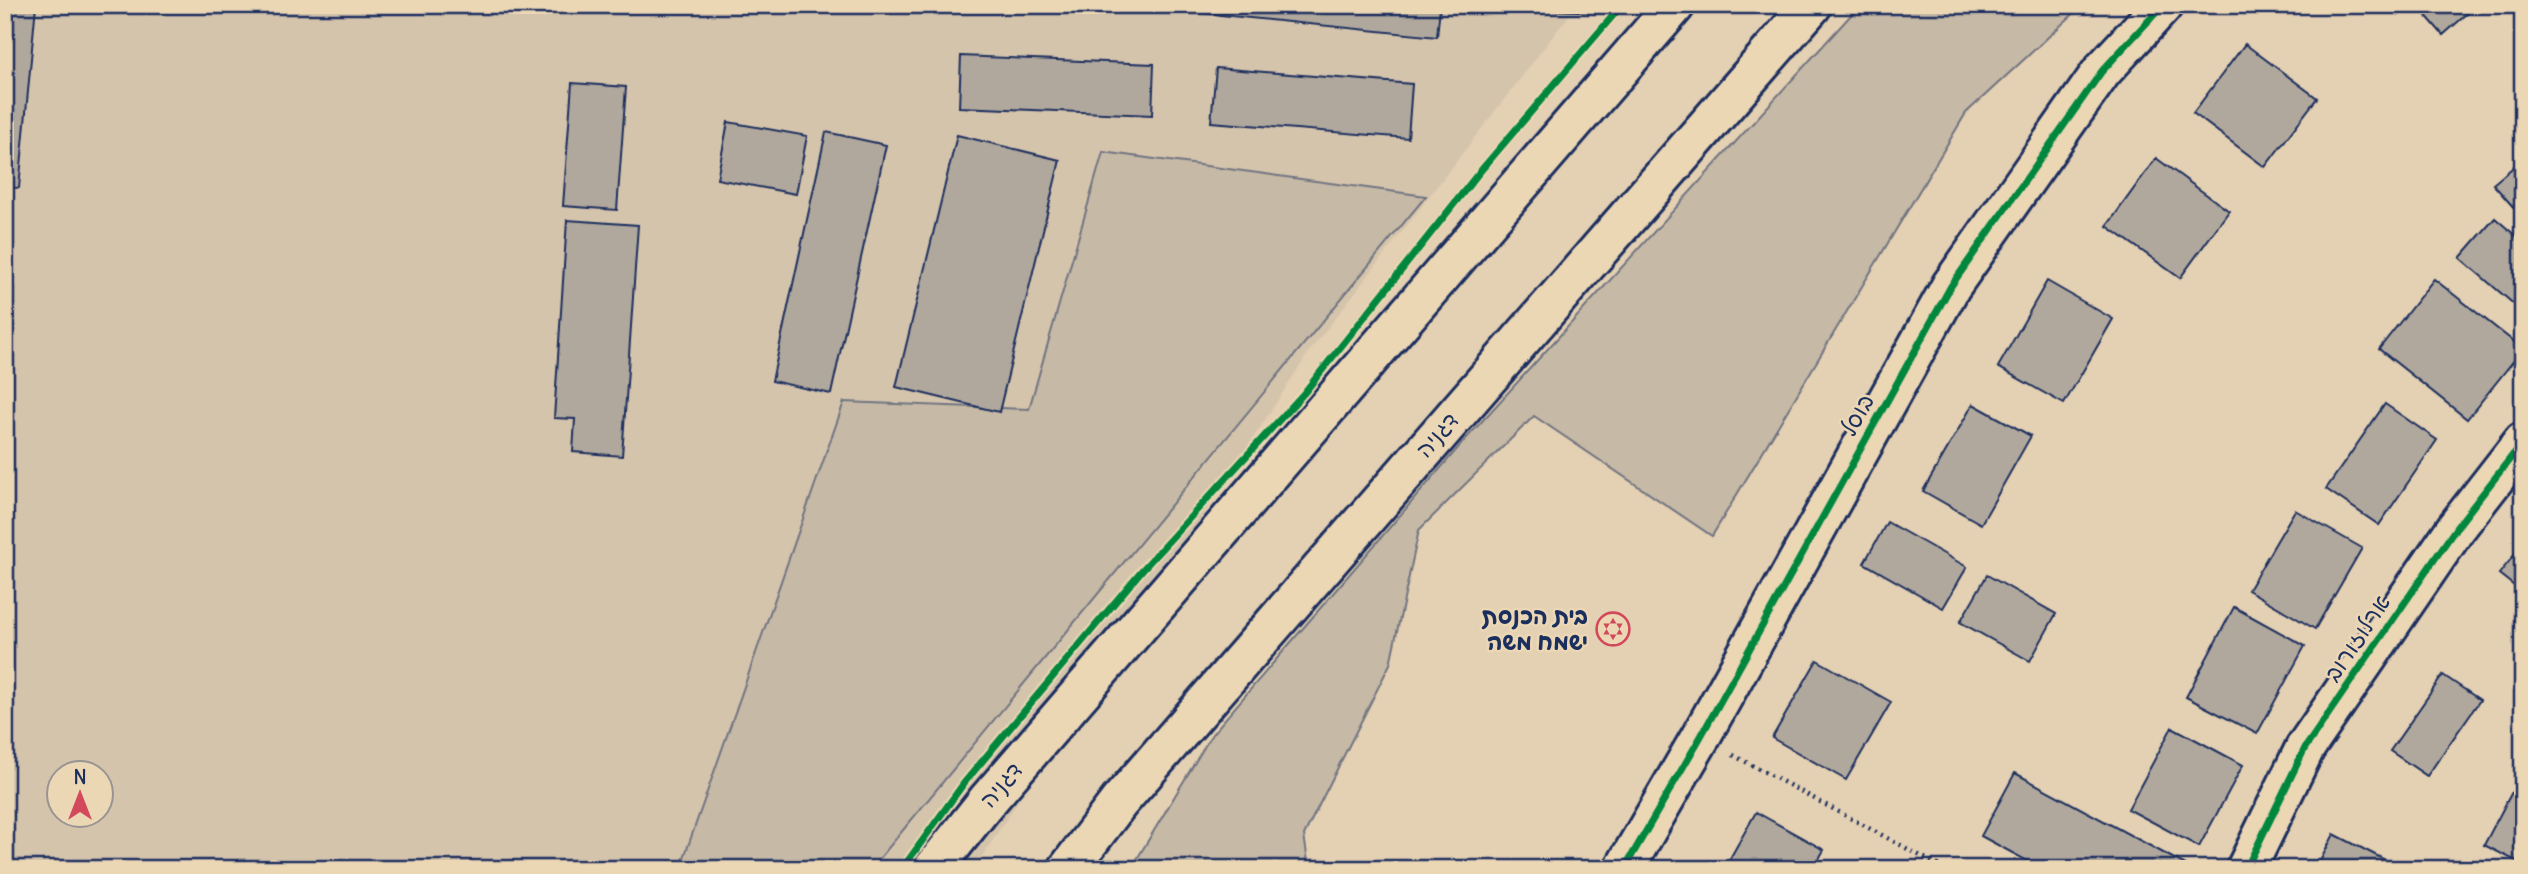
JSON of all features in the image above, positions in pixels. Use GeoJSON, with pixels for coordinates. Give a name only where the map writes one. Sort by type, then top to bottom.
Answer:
{"type":"FeatureCollection","features":[{"type":"Feature","properties":{"kind":"main road","name":"דגניה"},"geometry":{"type":"LineString","coordinates":[[933,869],[1005,780],[1675,5]]}},
{"type":"Feature","properties":{"kind":"main road","name":"דגניה"},"geometry":{"type":"LineString","coordinates":[[1068,869],[1119,802],[1812,5]]}},
{"type":"Feature","properties":{"kind":"main road","name":"בוסל"},"geometry":{"type":"LineString","coordinates":[[1624,869],[1700,738],[1951,286],[2102,71],[2163,5]]}},
{"type":"Feature","properties":{"kind":"main road","name":"ארלוזורוב"},"geometry":{"type":"LineString","coordinates":[[2246,869],[2305,748],[2456,528],[2523,442]]}},
{"type":"Feature","properties":{"kind":"path"},"geometry":{"type":"LineString","coordinates":[[1700,738],[1945,869]]}},
{"type":"Feature","properties":{"kind":"shaded area"},"geometry":{"type":"Polygon","coordinates":[[[5,5],[1577,5],[1309,352],[974,869],[5,869],[5,5]]]}},
{"type":"Feature","properties":{"kind":"shaded area"},"geometry":{"type":"Polygon","coordinates":[[[1860,5],[2083,5],[1966,113],[1712,536],[1534,416],[1419,530],[1390,664],[1304,835],[1309,869],[1131,869],[1212,734],[1464,441],[1860,5]]]}},
{"type":"Feature","properties":{"kind":"shaded area"},"geometry":{"type":"Polygon","coordinates":[[[1103,152],[1426,196],[871,869],[680,869],[844,402],[1029,409],[1103,152]]]}},
{"type":"Feature","properties":{"kind":"building"},"geometry":{"type":"Polygon","coordinates":[[[5,5],[36,5],[19,188],[5,187],[5,5]]]}},
{"type":"Feature","properties":{"kind":"building"},"geometry":{"type":"Polygon","coordinates":[[[1122,5],[1604,5],[1603,12],[1440,6],[1437,37],[1122,5]]]}},
{"type":"Feature","properties":{"kind":"building"},"geometry":{"type":"Polygon","coordinates":[[[2417,5],[2477,5],[2443,35],[2417,5]]]}},
{"type":"Feature","properties":{"kind":"building"},"geometry":{"type":"Polygon","coordinates":[[[2245,44],[2317,98],[2265,167],[2193,113],[2245,44]]]}},
{"type":"Feature","properties":{"kind":"building"},"geometry":{"type":"Polygon","coordinates":[[[961,56],[1154,64],[1152,115],[959,107],[961,56]]]}},
{"type":"Feature","properties":{"kind":"building"},"geometry":{"type":"Polygon","coordinates":[[[1216,68],[1412,84],[1408,138],[1211,122],[1216,68]]]}},
{"type":"Feature","properties":{"kind":"building"},"geometry":{"type":"Polygon","coordinates":[[[572,83],[626,87],[617,210],[563,206],[572,83]]]}},
{"type":"Feature","properties":{"kind":"building"},"geometry":{"type":"Polygon","coordinates":[[[728,122],[807,136],[796,194],[717,179],[728,122]]]}},
{"type":"Feature","properties":{"kind":"building"},"geometry":{"type":"Polygon","coordinates":[[[826,132],[886,145],[831,394],[772,381],[826,132]]]}},
{"type":"Feature","properties":{"kind":"building"},"geometry":{"type":"Polygon","coordinates":[[[957,135],[1060,160],[999,412],[896,387],[957,135]]]}},
{"type":"Feature","properties":{"kind":"building"},"geometry":{"type":"Polygon","coordinates":[[[2156,158],[2229,211],[2180,278],[2107,226],[2156,158]]]}},
{"type":"Feature","properties":{"kind":"building"},"geometry":{"type":"Polygon","coordinates":[[[2523,159],[2523,218],[2493,184],[2523,159]]]}},
{"type":"Feature","properties":{"kind":"building"},"geometry":{"type":"Polygon","coordinates":[[[2495,218],[2523,242],[2523,312],[2460,258],[2495,218]]]}},
{"type":"Feature","properties":{"kind":"building"},"geometry":{"type":"Polygon","coordinates":[[[567,220],[638,225],[622,456],[573,452],[575,419],[554,418],[567,220]]]}},
{"type":"Feature","properties":{"kind":"building"},"geometry":{"type":"Polygon","coordinates":[[[2434,279],[2523,349],[2467,419],[2379,349],[2434,279]]]}},
{"type":"Feature","properties":{"kind":"building"},"geometry":{"type":"Polygon","coordinates":[[[2047,281],[2113,319],[2064,404],[1998,367],[2047,281]]]}},
{"type":"Feature","properties":{"kind":"building"},"geometry":{"type":"Polygon","coordinates":[[[1973,404],[2031,436],[1981,524],[1923,491],[1973,404]]]}},
{"type":"Feature","properties":{"kind":"building"},"geometry":{"type":"Polygon","coordinates":[[[2385,404],[2437,440],[2379,525],[2326,489],[2385,404]]]}},
{"type":"Feature","properties":{"kind":"building"},"geometry":{"type":"Polygon","coordinates":[[[2295,510],[2362,548],[2315,629],[2248,590],[2295,510]]]}},
{"type":"Feature","properties":{"kind":"building"},"geometry":{"type":"Polygon","coordinates":[[[1887,522],[1967,567],[1943,608],[1864,563],[1887,522]]]}},
{"type":"Feature","properties":{"kind":"building"},"geometry":{"type":"Polygon","coordinates":[[[2523,544],[2523,593],[2499,574],[2523,544]]]}},
{"type":"Feature","properties":{"kind":"building"},"geometry":{"type":"Polygon","coordinates":[[[1987,575],[2056,614],[2030,661],[1960,622],[1987,575]]]}},
{"type":"Feature","properties":{"kind":"building"},"geometry":{"type":"Polygon","coordinates":[[[2234,607],[2305,646],[2257,734],[2186,697],[2234,607]]]}},
{"type":"Feature","properties":{"kind":"building"},"geometry":{"type":"Polygon","coordinates":[[[1817,660],[1891,702],[1846,780],[1772,738],[1817,660]]]}},
{"type":"Feature","properties":{"kind":"building"},"geometry":{"type":"Polygon","coordinates":[[[2443,675],[2480,700],[2427,776],[2390,751],[2443,675]]]}},
{"type":"Feature","properties":{"kind":"building"},"geometry":{"type":"Polygon","coordinates":[[[2172,727],[2243,765],[2199,847],[2128,809],[2172,727]]]}},
{"type":"Feature","properties":{"kind":"building"},"geometry":{"type":"Polygon","coordinates":[[[2523,771],[2523,847],[2516,861],[2484,845],[2523,771]]]}},
{"type":"Feature","properties":{"kind":"building"},"geometry":{"type":"Polygon","coordinates":[[[2015,773],[2193,869],[2042,869],[1981,836],[2015,773]]]}},
{"type":"Feature","properties":{"kind":"building"},"geometry":{"type":"Polygon","coordinates":[[[1756,812],[1824,850],[1813,869],[1724,869],[1756,812]]]}},
{"type":"Feature","properties":{"kind":"building"},"geometry":{"type":"Polygon","coordinates":[[[2334,834],[2391,863],[2388,869],[2316,869],[2334,834]]]}},
{"type":"Feature","properties":{"kind":"cycle path"},"geometry":{"type":"LineString","coordinates":[[902,869],[964,783],[1142,570],[1304,393],[1477,175],[1622,5]]}},
{"type":"Feature","properties":{"kind":"cycle path"},"geometry":{"type":"LineString","coordinates":[[1624,869],[1700,738],[1951,286],[2102,71],[2163,5]]}},
{"type":"Feature","properties":{"kind":"cycle path"},"geometry":{"type":"LineString","coordinates":[[2246,869],[2305,748],[2456,528],[2523,442]]}},
{"type":"Feature","properties":{"kind":"place","name":"בית הכנסת ישמח משה"},"geometry":{"type":"Point","coordinates":[1613,629]}}]}
